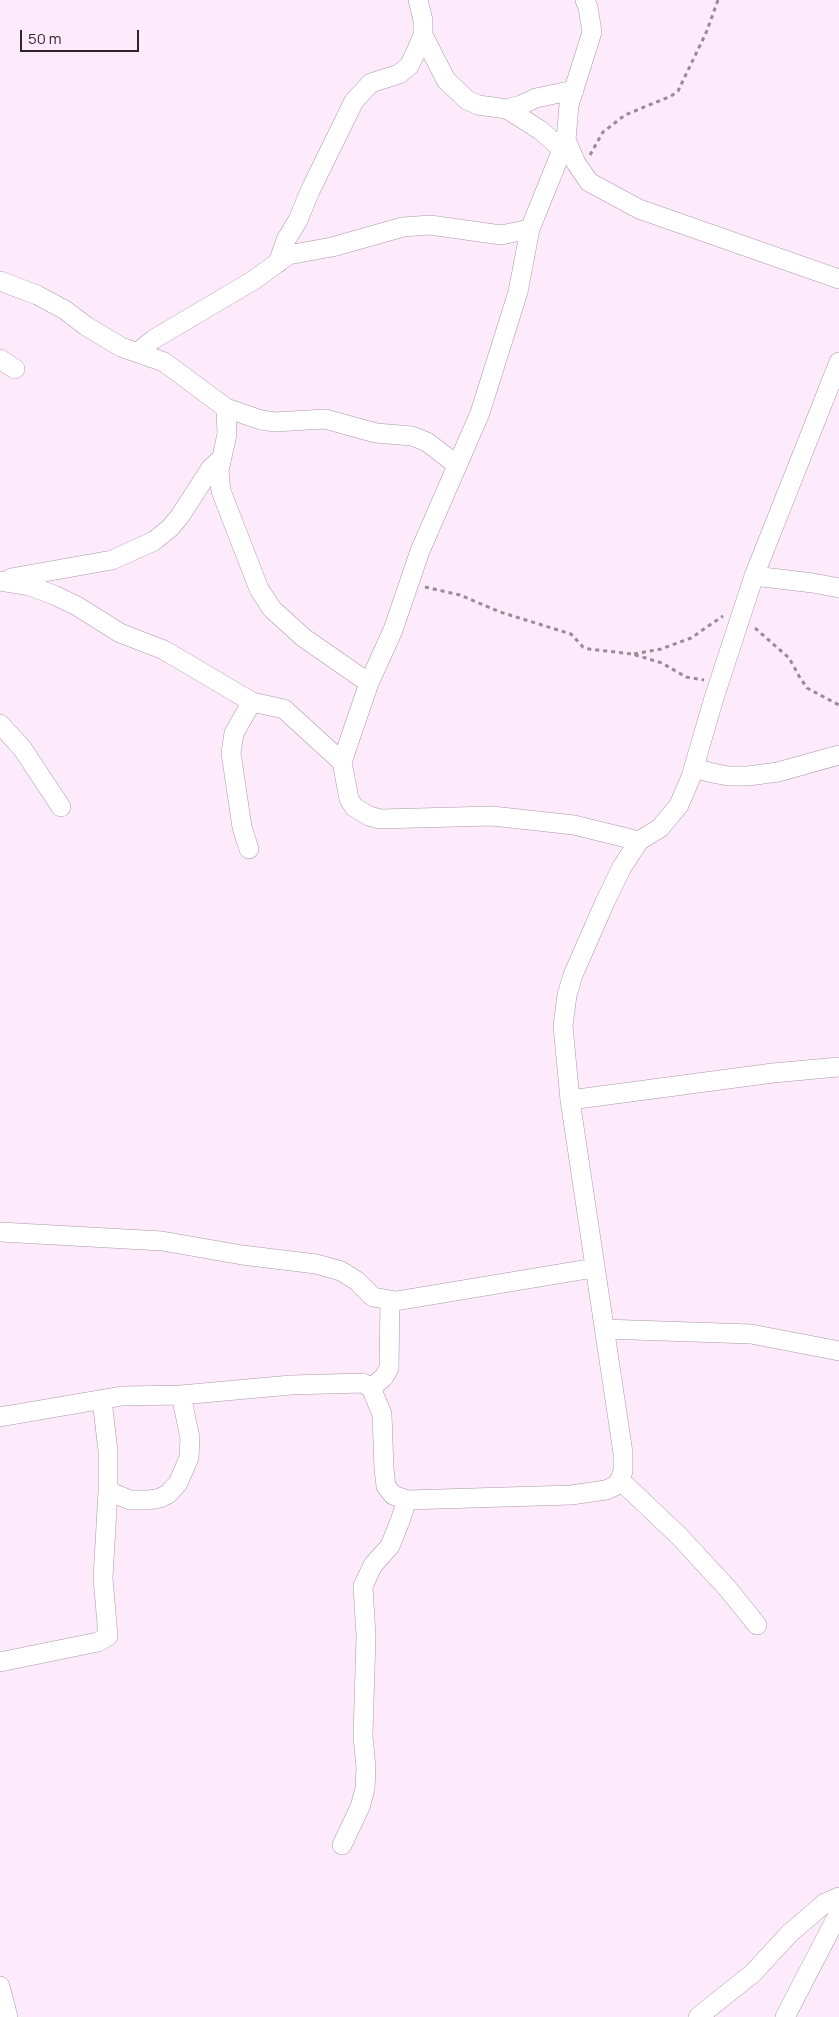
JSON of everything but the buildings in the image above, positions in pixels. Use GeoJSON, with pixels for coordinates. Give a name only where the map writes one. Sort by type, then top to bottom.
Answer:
{"type":"FeatureCollection","features":[{"type":"Feature","properties":{"kind":"street"},"geometry":{"type":"LineString","coordinates":[[278,263],[286,240],[298,220],[354,100],[371,83],[399,74],[409,66],[423,35],[423,20],[418,0]]}},
{"type":"Feature","properties":{"kind":"street"},"geometry":{"type":"LineString","coordinates":[[588,2],[592,32],[569,104],[564,144],[530,229],[518,292],[502,346],[480,413],[420,551],[393,630],[370,683],[342,762],[349,798],[354,807],[369,816],[380,819],[492,816],[574,825],[639,841]]}},
{"type":"Feature","properties":{"kind":"street"},"geometry":{"type":"LineString","coordinates":[[423,35],[446,80],[467,100],[478,105],[506,109],[536,98],[574,90]]}},
{"type":"Feature","properties":{"kind":"street"},"geometry":{"type":"LineString","coordinates":[[506,109],[564,144],[589,182],[638,209],[839,279]]}},
{"type":"Feature","properties":{"kind":"street"},"geometry":{"type":"LineString","coordinates":[[138,352],[154,340],[254,280],[288,255],[332,247],[403,228],[430,225],[501,235],[530,229]]}},
{"type":"Feature","properties":{"kind":"street"},"geometry":{"type":"LineString","coordinates":[[0,281],[37,295],[65,310],[86,326],[121,347],[164,362],[183,375],[208,397],[226,408],[261,420],[275,422],[325,419],[376,433],[412,436],[427,442],[457,465]]}},
{"type":"Feature","properties":{"kind":"street"},"geometry":{"type":"LineString","coordinates":[[0,1417],[122,1396],[181,1395],[301,1384],[363,1383],[371,1388],[382,1414],[386,1486],[393,1495],[407,1500],[571,1495],[606,1490],[615,1486],[620,1480],[623,1453],[570,1100],[563,1026],[567,995],[605,902],[622,867],[639,841],[660,828],[679,805],[694,767],[754,576],[839,362]]}},
{"type":"Feature","properties":{"kind":"street"},"geometry":{"type":"LineString","coordinates":[[226,408],[227,434],[220,459],[219,479],[221,491],[259,589],[272,608],[304,638],[370,683]]}},
{"type":"Feature","properties":{"kind":"street"},"geometry":{"type":"LineString","coordinates":[[0,580],[112,560],[146,545],[170,528],[192,501],[211,468],[220,459]]}},
{"type":"Feature","properties":{"kind":"street"},"geometry":{"type":"LineString","coordinates":[[754,576],[839,588]]}},
{"type":"Feature","properties":{"kind":"street"},"geometry":{"type":"LineString","coordinates":[[0,580],[30,586],[77,606],[120,633],[164,650],[252,702],[277,707],[288,712],[342,762]]}},
{"type":"Feature","properties":{"kind":"street"},"geometry":{"type":"LineString","coordinates":[[248,849],[242,827],[231,754],[234,733],[252,702]]}},
{"type":"Feature","properties":{"kind":"street"},"geometry":{"type":"LineString","coordinates":[[0,724],[22,748],[61,807]]}},
{"type":"Feature","properties":{"kind":"street"},"geometry":{"type":"LineString","coordinates":[[694,767],[728,776],[748,776],[778,772],[839,755]]}},
{"type":"Feature","properties":{"kind":"street"},"geometry":{"type":"LineString","coordinates":[[570,1100],[773,1073],[839,1067]]}},
{"type":"Feature","properties":{"kind":"street"},"geometry":{"type":"LineString","coordinates":[[0,1232],[162,1242],[242,1255],[316,1264],[342,1271],[373,1296],[396,1301],[594,1268]]}},
{"type":"Feature","properties":{"kind":"street"},"geometry":{"type":"LineString","coordinates":[[371,1388],[384,1377],[389,1368],[390,1300]]}},
{"type":"Feature","properties":{"kind":"street"},"geometry":{"type":"LineString","coordinates":[[604,1329],[751,1334],[839,1351]]}},
{"type":"Feature","properties":{"kind":"street"},"geometry":{"type":"LineString","coordinates":[[108,1492],[130,1500],[149,1500],[168,1494],[178,1483],[189,1458],[190,1438],[181,1395]]}},
{"type":"Feature","properties":{"kind":"street"},"geometry":{"type":"LineString","coordinates":[[0,1662],[98,1642],[108,1636],[103,1578],[108,1492],[108,1451],[102,1400]]}},
{"type":"Feature","properties":{"kind":"street"},"geometry":{"type":"LineString","coordinates":[[620,1480],[679,1536],[728,1588],[757,1625]]}},
{"type":"Feature","properties":{"kind":"street"},"geometry":{"type":"LineString","coordinates":[[342,1845],[360,1807],[365,1789],[366,1768],[363,1736],[366,1636],[363,1586],[373,1565],[390,1546],[407,1500]]}},
{"type":"Feature","properties":{"kind":"street"},"geometry":{"type":"LineString","coordinates":[[698,2017],[753,1973],[790,1933],[825,1903],[839,1897]]}},
{"type":"Feature","properties":{"kind":"street"},"geometry":{"type":"LineString","coordinates":[[785,2017],[839,1913]]}},
{"type":"Feature","properties":{"kind":"street"},"geometry":{"type":"LineString","coordinates":[[0,1986],[8,2017]]}},
{"type":"Feature","properties":{"kind":"path"},"geometry":{"type":"LineString","coordinates":[[579,167],[590,156],[603,132],[625,115],[671,96],[678,90],[706,33],[718,0]]}},
{"type":"Feature","properties":{"kind":"path"},"geometry":{"type":"LineString","coordinates":[[409,583],[467,598],[509,615],[571,634],[576,637],[583,647],[589,650],[632,654],[662,663],[686,677],[719,684]]}},
{"type":"Feature","properties":{"kind":"path"},"geometry":{"type":"LineString","coordinates":[[632,654],[661,649],[691,638],[744,608],[789,658],[807,688],[839,705]]}}]}
